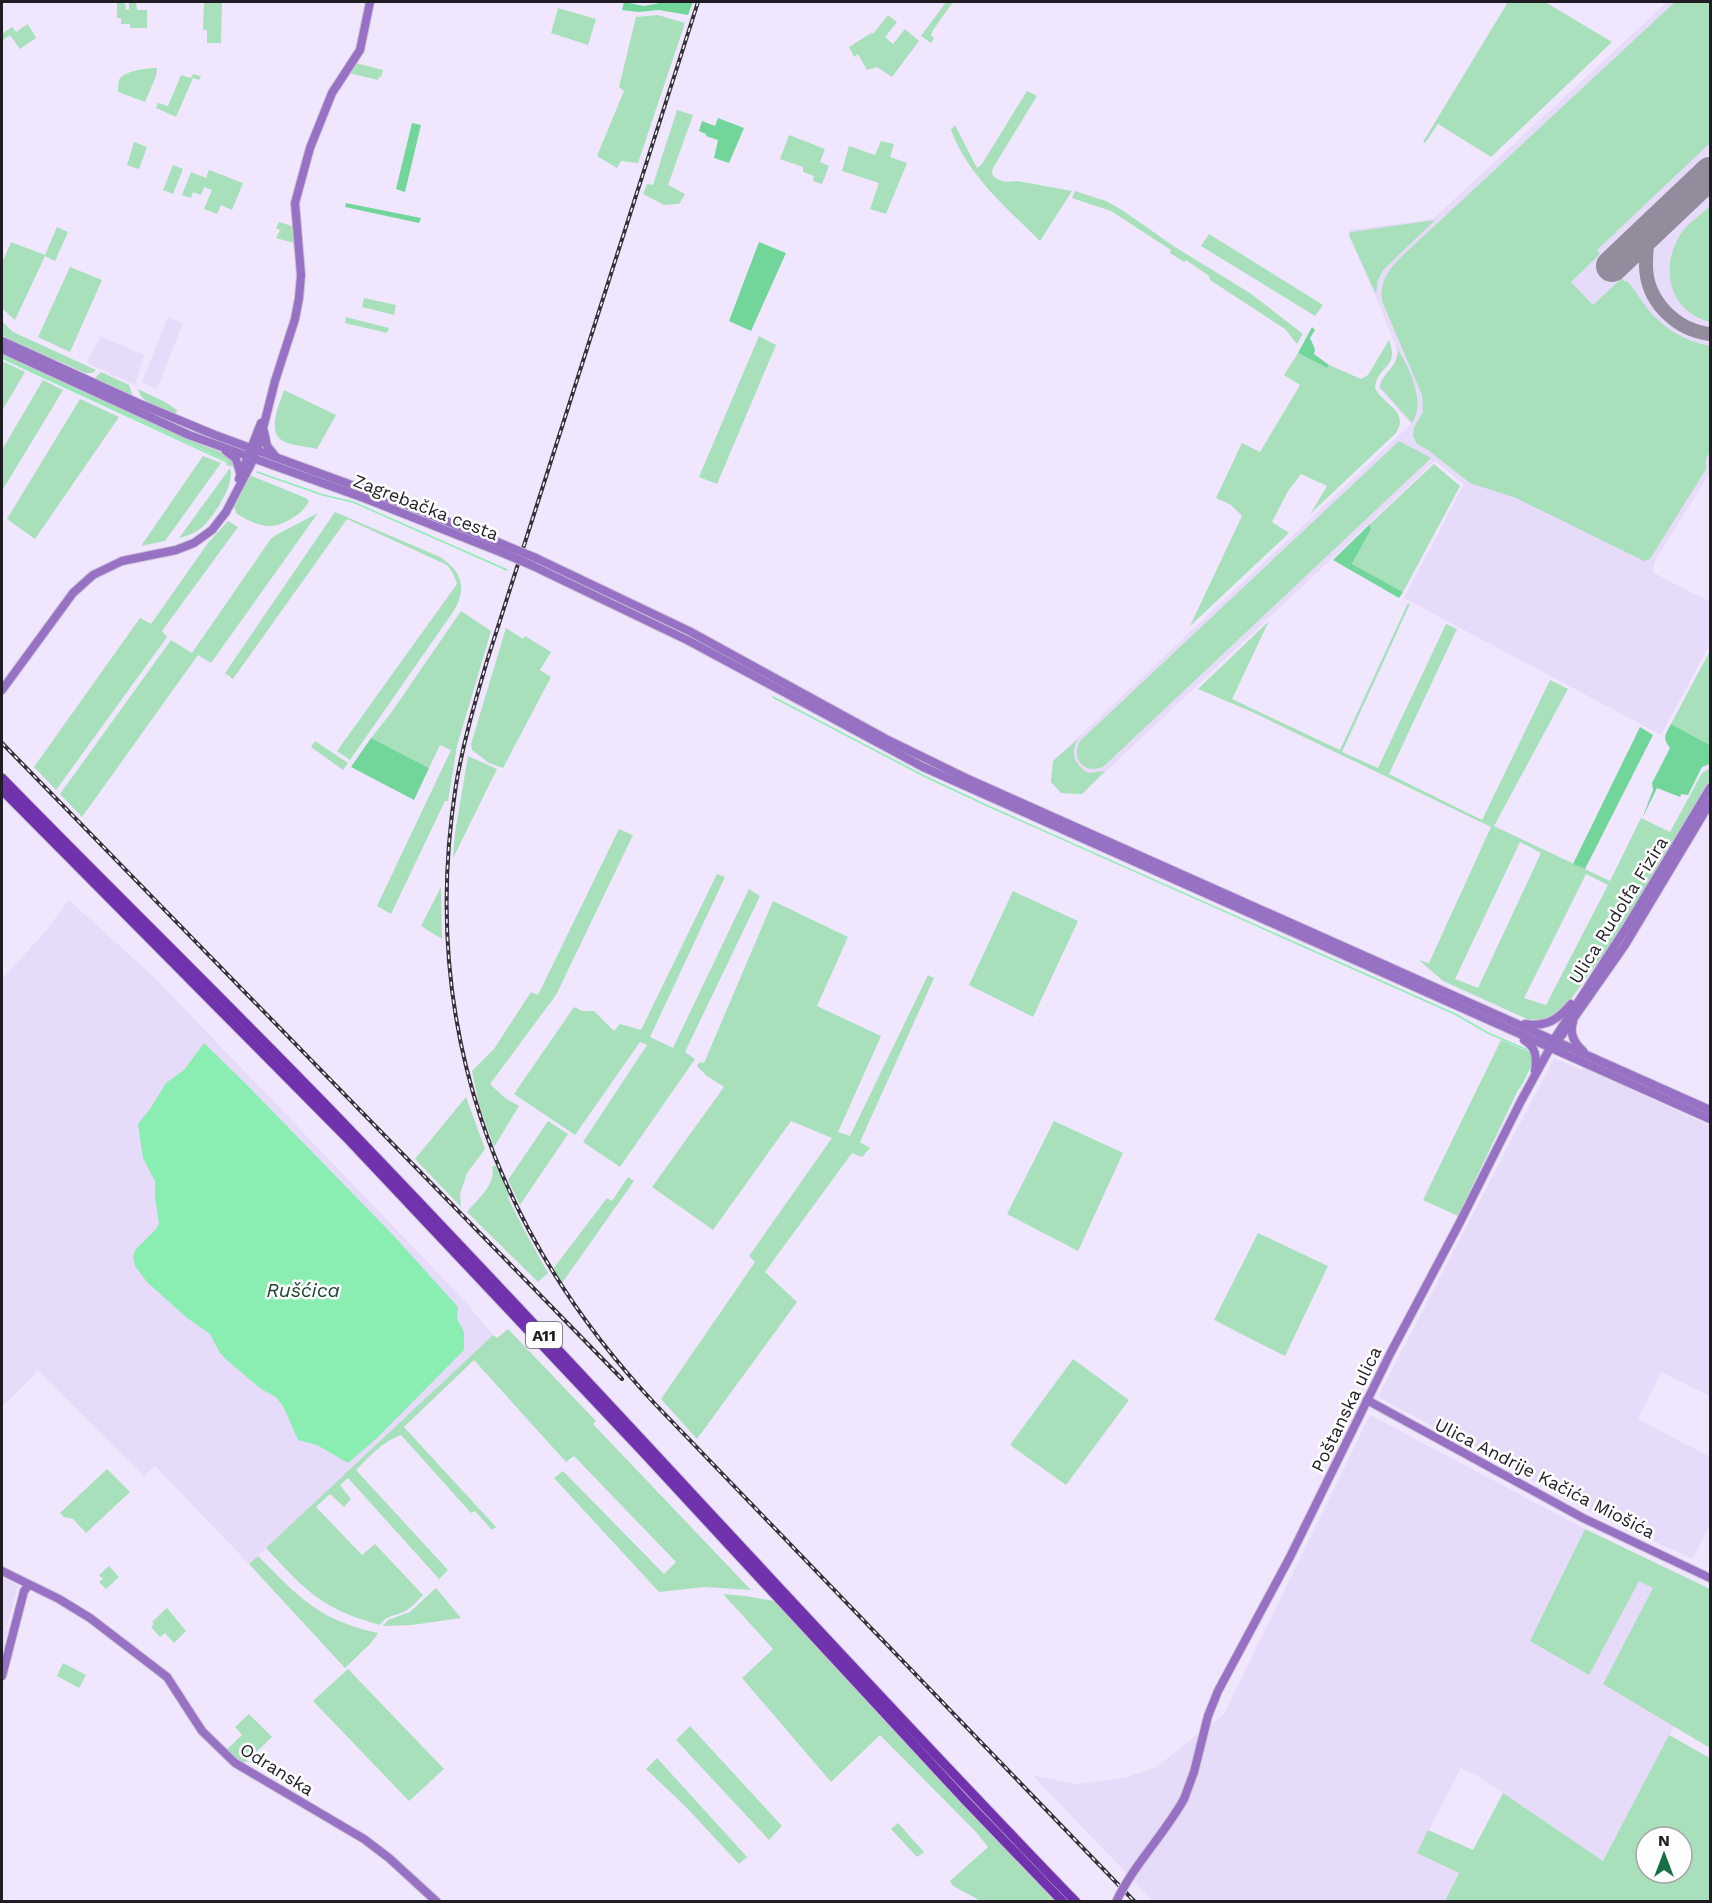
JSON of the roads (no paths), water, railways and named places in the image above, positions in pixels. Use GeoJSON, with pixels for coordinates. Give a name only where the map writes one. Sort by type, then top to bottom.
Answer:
{"type":"FeatureCollection","features":[{"type":"Feature","properties":{"kind":"highway","name":"A11"},"geometry":{"type":"LineString","coordinates":[[2,778],[368,1149],[648,1444],[971,1794],[1076,1902]]}},
{"type":"Feature","properties":{"kind":"highway","name":"A11"},"geometry":{"type":"LineString","coordinates":[[2,790],[346,1137],[1063,1902]]}},
{"type":"Feature","properties":{"kind":"main road"},"geometry":{"type":"LineString","coordinates":[[238,486],[240,474],[252,453],[266,414],[295,319],[301,275],[296,198],[312,139],[337,85],[353,63],[362,45],[369,2]]}},
{"type":"Feature","properties":{"kind":"main road","name":"Zagrebačka cesta"},"geometry":{"type":"LineString","coordinates":[[2,341],[252,453],[535,562],[661,617],[886,739],[968,779],[1509,1025]]}},
{"type":"Feature","properties":{"kind":"main road","name":"Zagrebačka cesta"},"geometry":{"type":"LineString","coordinates":[[2,349],[141,414],[223,448],[277,458],[409,506],[505,550]]}},
{"type":"Feature","properties":{"kind":"main road"},"geometry":{"type":"LineString","coordinates":[[2,689],[82,584],[102,569],[122,561],[176,550],[194,543],[212,531],[220,521],[238,486],[263,428],[266,414]]}},
{"type":"Feature","properties":{"kind":"main road"},"geometry":{"type":"LineString","coordinates":[[263,428],[267,446],[277,458]]}},
{"type":"Feature","properties":{"kind":"main road"},"geometry":{"type":"LineString","coordinates":[[223,448],[236,459],[240,474]]}},
{"type":"Feature","properties":{"kind":"main road","name":"Zagrebačka cesta"},"geometry":{"type":"LineString","coordinates":[[535,562],[965,787],[1509,1025]]}},
{"type":"Feature","properties":{"kind":"main road","name":"Ulica Rudolfa Fizira"},"geometry":{"type":"LineString","coordinates":[[1553,1043],[1710,788]]}},
{"type":"Feature","properties":{"kind":"main road","name":"Ulica Rudolfa Fizira"},"geometry":{"type":"LineString","coordinates":[[1553,1043],[1574,1018],[1625,945],[1710,803]]}},
{"type":"Feature","properties":{"kind":"main road"},"geometry":{"type":"LineString","coordinates":[[1509,1025],[1535,1026],[1549,1023],[1560,1017],[1579,995],[1586,991]]}},
{"type":"Feature","properties":{"kind":"main road"},"geometry":{"type":"LineString","coordinates":[[1574,1018],[1571,1030],[1573,1039],[1591,1057]]}},
{"type":"Feature","properties":{"kind":"main road"},"geometry":{"type":"LineString","coordinates":[[1509,1025],[1591,1057],[1710,1116]]}},
{"type":"Feature","properties":{"kind":"main road"},"geometry":{"type":"LineString","coordinates":[[1509,1025],[1534,1049],[1536,1062],[1532,1081]]}},
{"type":"Feature","properties":{"kind":"main road"},"geometry":{"type":"LineString","coordinates":[[1553,1043],[1710,1116]]}},
{"type":"Feature","properties":{"kind":"main road","name":"Poštanska ulica"},"geometry":{"type":"LineString","coordinates":[[1116,1902],[1135,1869],[1184,1799],[1194,1772],[1208,1716],[1218,1691],[1290,1557],[1367,1400],[1553,1043]]}},
{"type":"Feature","properties":{"kind":"main road","name":"Ulica Andrije Kačića Miošića"},"geometry":{"type":"LineString","coordinates":[[1367,1400],[1583,1518],[1710,1578]]}},
{"type":"Feature","properties":{"kind":"main road","name":"Odranska"},"geometry":{"type":"LineString","coordinates":[[2,1571],[85,1613],[163,1673],[202,1731],[235,1763],[364,1839],[389,1858],[437,1902]]}},
{"type":"Feature","properties":{"kind":"main road"},"geometry":{"type":"LineString","coordinates":[[2,1676],[24,1591],[29,1585]]}},
{"type":"Feature","properties":{"kind":"water","name":"Rušćica"},"geometry":{"type":"Polygon","coordinates":[[[204,1043],[393,1235],[458,1307],[457,1319],[464,1332],[464,1350],[378,1437],[348,1463],[317,1445],[298,1440],[284,1408],[276,1397],[261,1389],[229,1362],[220,1353],[210,1334],[186,1317],[147,1282],[135,1266],[133,1257],[135,1250],[159,1224],[155,1181],[143,1158],[138,1124],[166,1083],[184,1070],[204,1043]]]}},
{"type":"Feature","properties":{"kind":"waterway"},"geometry":{"type":"LineString","coordinates":[[2,358],[227,462]]}},
{"type":"Feature","properties":{"kind":"waterway"},"geometry":{"type":"LineString","coordinates":[[257,472],[323,495],[353,502],[507,570]]}},
{"type":"Feature","properties":{"kind":"waterway"},"geometry":{"type":"LineString","coordinates":[[773,697],[926,777],[1455,1014],[1488,1033],[1525,1049],[1529,1053],[1530,1063],[1519,1088]]}},
{"type":"Feature","properties":{"kind":"railway"},"geometry":{"type":"LineString","coordinates":[[698,2],[487,661],[462,754],[456,785],[447,872],[449,957],[460,1039],[481,1118],[511,1194],[550,1267],[598,1337],[655,1404],[1135,1902]]}},
{"type":"Feature","properties":{"kind":"railway"},"geometry":{"type":"LineString","coordinates":[[2,743],[622,1379]]}}]}
